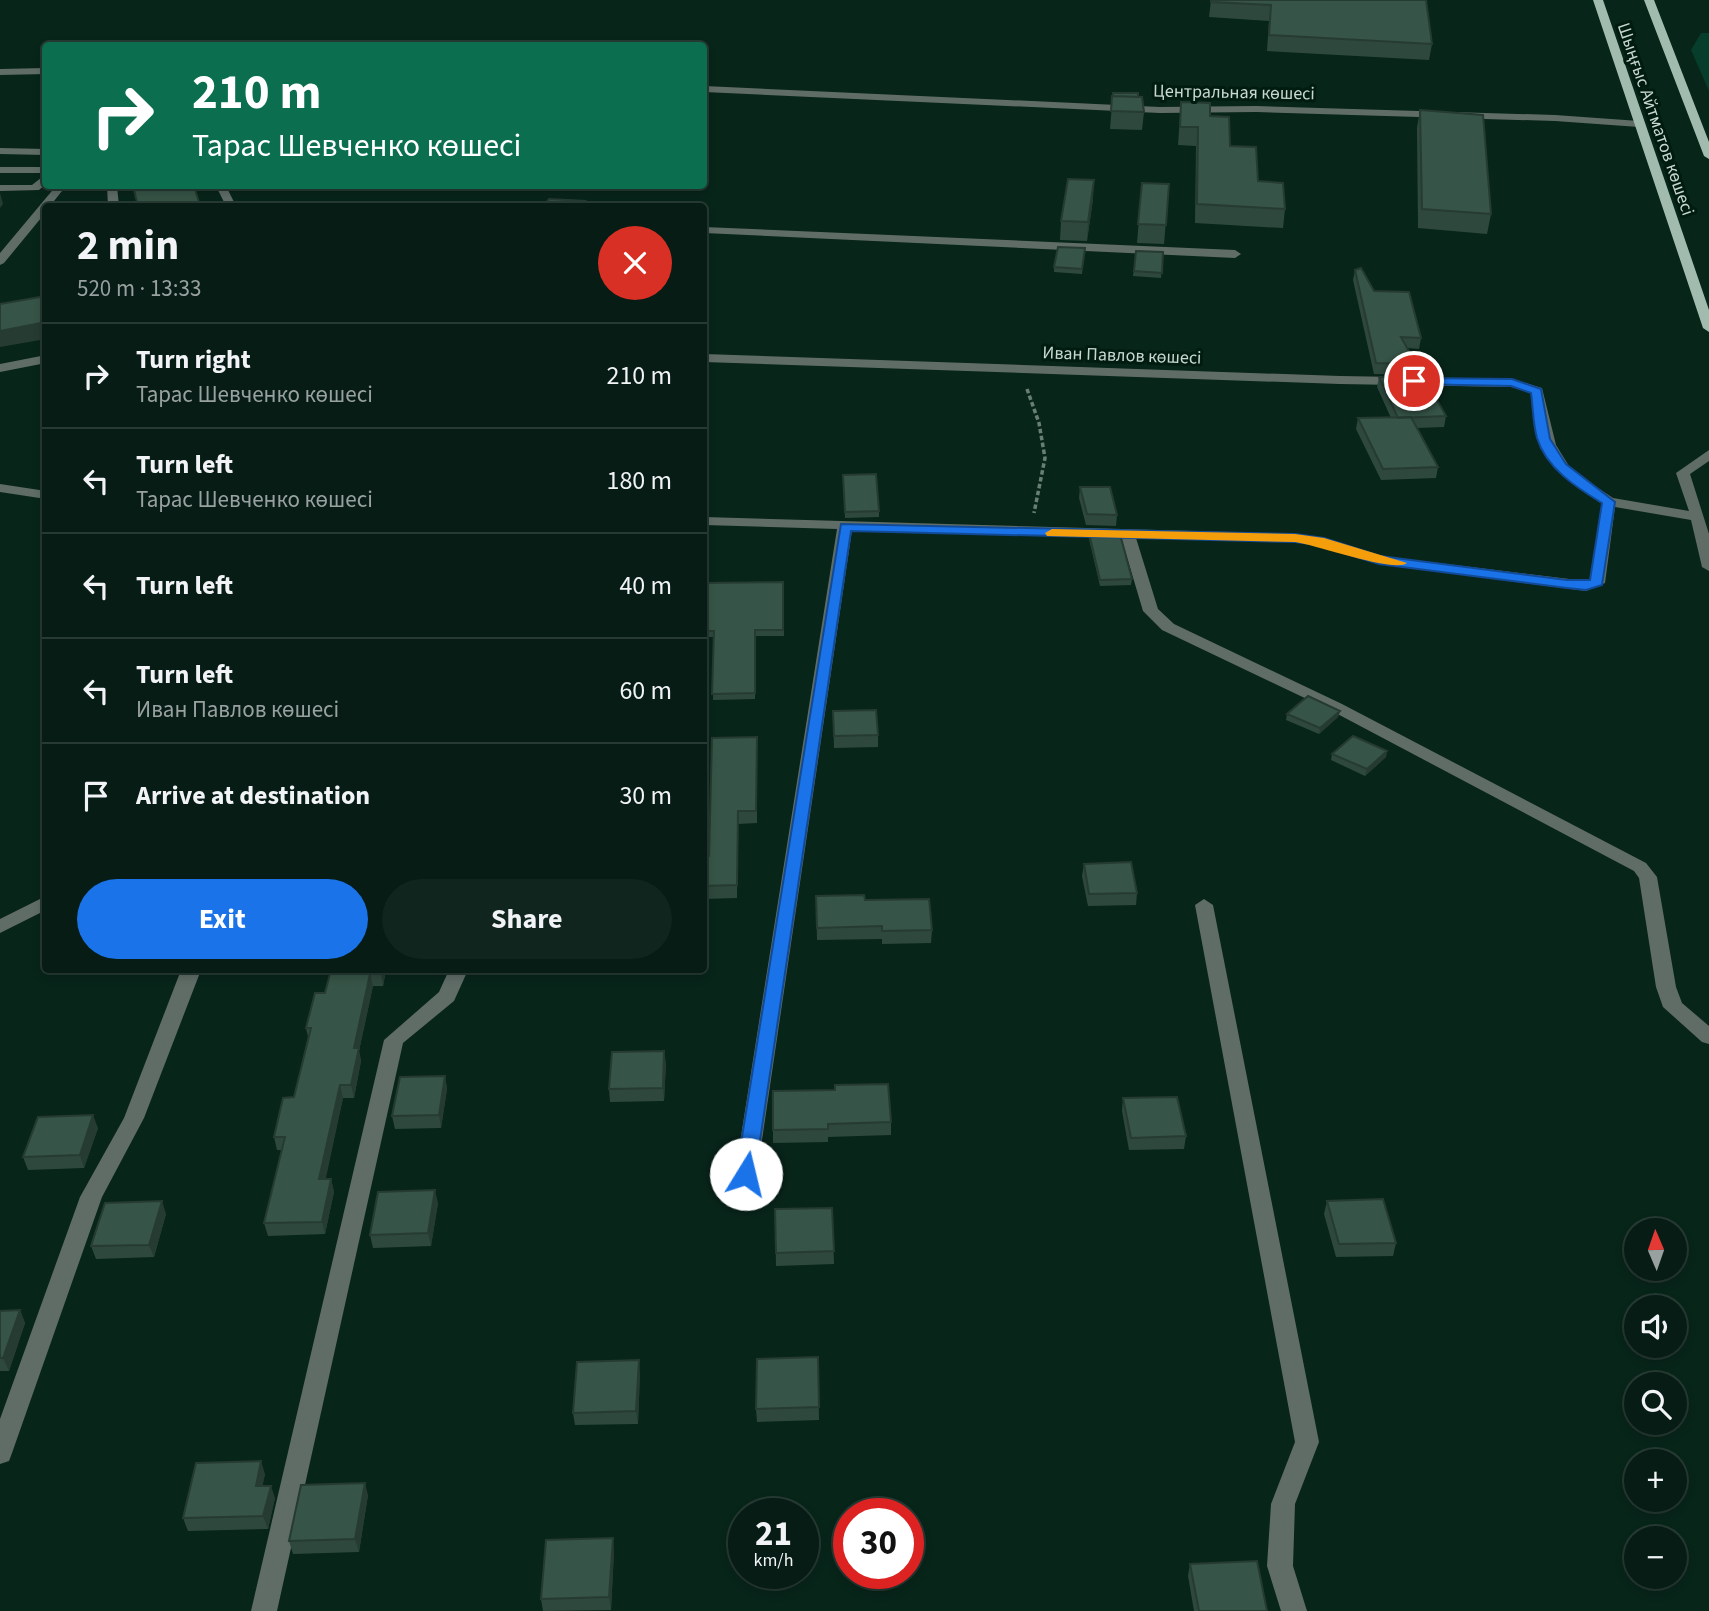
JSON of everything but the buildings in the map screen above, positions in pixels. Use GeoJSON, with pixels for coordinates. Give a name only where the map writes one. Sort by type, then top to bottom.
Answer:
{"type":"FeatureCollection","features":[{"type":"Feature","properties":{"kind":"main road","name":"Шыңғыс Айтматов көшесі"},"geometry":{"type":"LineString","coordinates":[[1598,0],[1709,328]]}},
{"type":"Feature","properties":{"kind":"main road","name":"Шыңғыс Айтматов көшесі"},"geometry":{"type":"LineString","coordinates":[[1650,0],[1709,156]]}},
{"type":"Feature","properties":{"kind":"street"},"geometry":{"type":"LineString","coordinates":[[0,72],[42,71]]}},
{"type":"Feature","properties":{"kind":"street","name":"Центральная көшесі"},"geometry":{"type":"LineString","coordinates":[[707,89],[1160,110],[1256,108],[1555,118],[1639,124]]}},
{"type":"Feature","properties":{"kind":"street"},"geometry":{"type":"LineString","coordinates":[[0,151],[42,152]]}},
{"type":"Feature","properties":{"kind":"street"},"geometry":{"type":"LineString","coordinates":[[0,170],[42,170]]}},
{"type":"Feature","properties":{"kind":"street"},"geometry":{"type":"LineString","coordinates":[[0,188],[35,188],[42,181]]}},
{"type":"Feature","properties":{"kind":"street"},"geometry":{"type":"LineString","coordinates":[[47,203],[59,189]]}},
{"type":"Feature","properties":{"kind":"street"},"geometry":{"type":"LineString","coordinates":[[0,261],[42,209]]}},
{"type":"Feature","properties":{"kind":"street"},"geometry":{"type":"LineString","coordinates":[[707,230],[1235,254]]}},
{"type":"Feature","properties":{"kind":"street","name":"Иван Павлов көшесі"},"geometry":{"type":"LineString","coordinates":[[707,358],[1512,383],[1537,391],[1543,439],[1561,467],[1580,484],[1609,502]]}},
{"type":"Feature","properties":{"kind":"street"},"geometry":{"type":"LineString","coordinates":[[0,368],[42,360]]}},
{"type":"Feature","properties":{"kind":"street"},"geometry":{"type":"LineString","coordinates":[[1709,454],[1683,473],[1698,517],[1709,567]]}},
{"type":"Feature","properties":{"kind":"street"},"geometry":{"type":"LineString","coordinates":[[0,488],[42,494]]}},
{"type":"Feature","properties":{"kind":"street"},"geometry":{"type":"LineString","coordinates":[[707,521],[1307,540],[1379,560],[1586,586],[1597,583],[1609,502],[1698,517]]}},
{"type":"Feature","properties":{"kind":"street"},"geometry":{"type":"LineString","coordinates":[[746,1174],[845,527]]}},
{"type":"Feature","properties":{"kind":"street"},"geometry":{"type":"LineString","coordinates":[[1128,535],[1151,611],[1168,627],[1336,707],[1640,867],[1648,877],[1666,987],[1673,1007],[1709,1037]]}},
{"type":"Feature","properties":{"kind":"street"},"geometry":{"type":"LineString","coordinates":[[0,927],[42,904]]}},
{"type":"Feature","properties":{"kind":"street"},"geometry":{"type":"LineString","coordinates":[[1205,905],[1307,1442],[1283,1504],[1280,1566],[1294,1611]]}},
{"type":"Feature","properties":{"kind":"street"},"geometry":{"type":"LineString","coordinates":[[0,1453],[91,1197],[134,1118],[190,973]]}},
{"type":"Feature","properties":{"kind":"street"},"geometry":{"type":"LineString","coordinates":[[264,1611],[394,1041],[447,996],[456,973]]}},
{"type":"Feature","properties":{"kind":"path"},"geometry":{"type":"LineString","coordinates":[[1012,369],[1026,386],[1039,423],[1045,458],[1034,501],[1033,532]]}},
{"type":"Feature","properties":{"kind":"green space"},"geometry":{"type":"Polygon","coordinates":[[[1701,33],[1709,33],[1709,91],[1691,50],[1701,33]]]}},
{"type":"Feature","properties":{"kind":"slow traffic"},"geometry":{"type":"LineString","coordinates":[[1052,533],[1295,538],[1320,541],[1379,560],[1400,563]]}},
{"type":"Feature","properties":{"kind":"route"},"geometry":{"type":"LineString","coordinates":[[746,1174],[845,527],[1295,538],[1320,541],[1379,560],[1567,584],[1586,586],[1597,583],[1609,502],[1580,484],[1561,467],[1543,439],[1537,391],[1512,383],[1414,381]]}}]}
